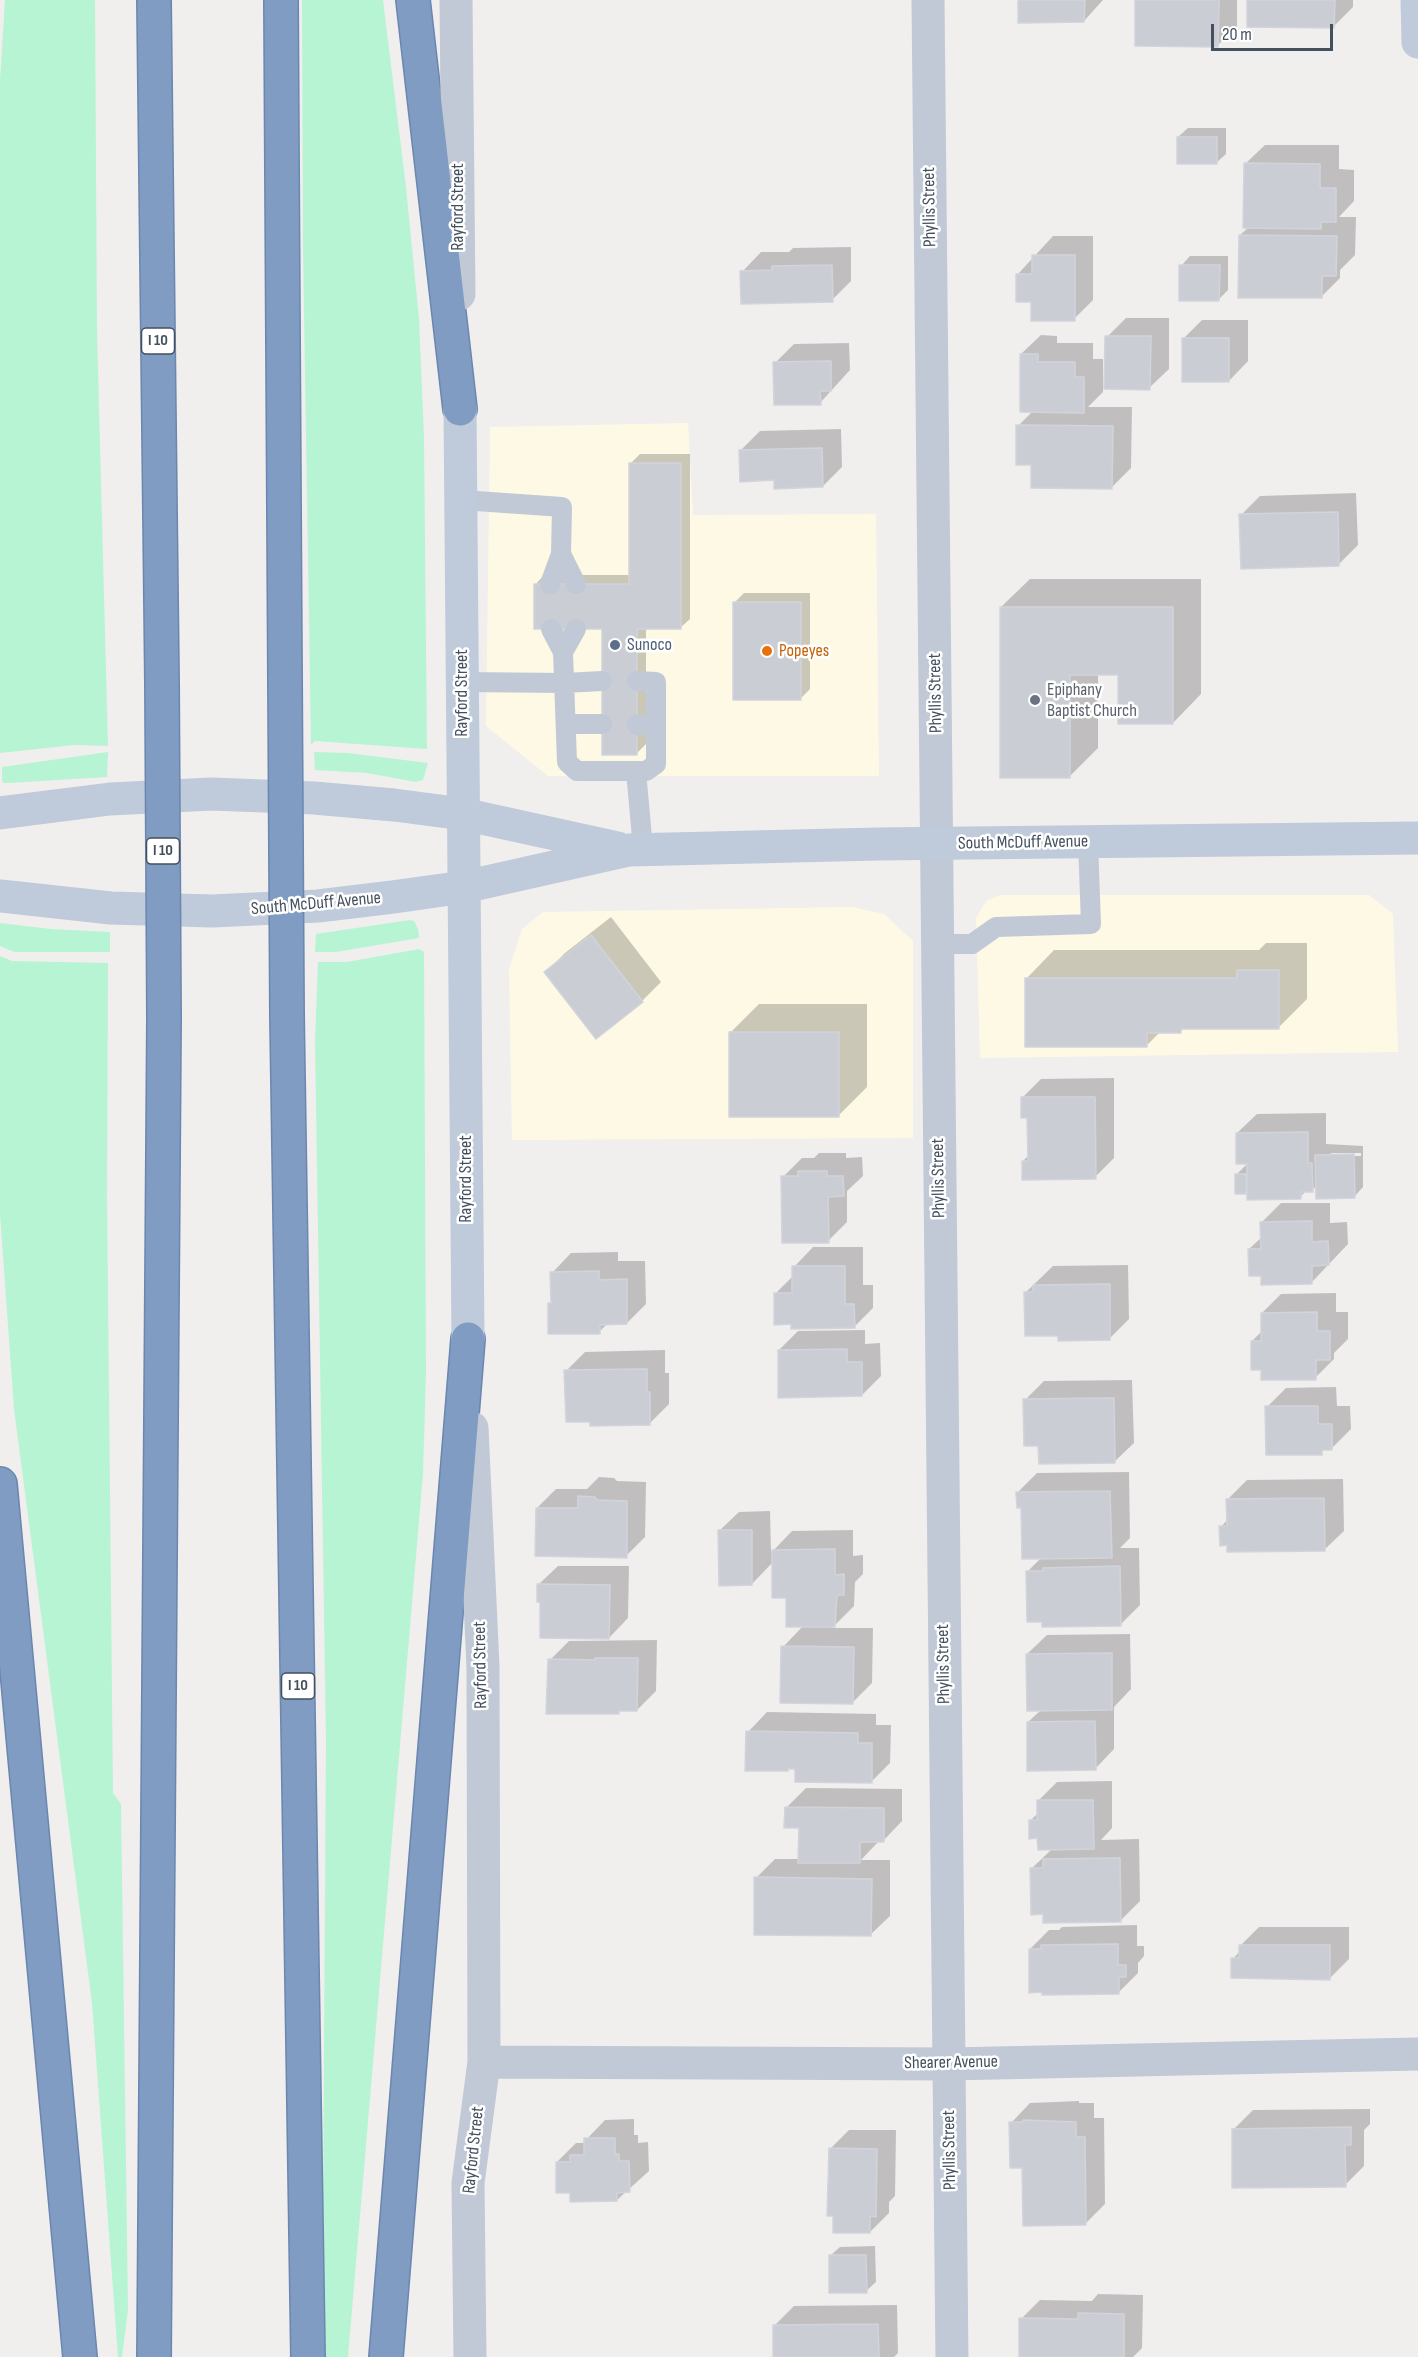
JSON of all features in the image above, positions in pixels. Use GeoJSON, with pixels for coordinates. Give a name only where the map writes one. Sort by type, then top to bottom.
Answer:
{"type":"FeatureCollection","features":[{"type":"Feature","properties":{"kind":"highway","name":"I 10"},"geometry":{"type":"LineString","coordinates":[[154,0],[164,1019],[154,2357]]}},
{"type":"Feature","properties":{"kind":"highway","name":"I 10"},"geometry":{"type":"LineString","coordinates":[[280,0],[287,1016],[308,2357]]}},
{"type":"Feature","properties":{"kind":"highway"},"geometry":{"type":"LineString","coordinates":[[413,0],[460,410]]}},
{"type":"Feature","properties":{"kind":"highway"},"geometry":{"type":"LineString","coordinates":[[386,2357],[468,1339]]}},
{"type":"Feature","properties":{"kind":"highway"},"geometry":{"type":"LineString","coordinates":[[0,1484],[80,2357]]}},
{"type":"Feature","properties":{"kind":"main road"},"geometry":{"type":"LineString","coordinates":[[1418,0],[1418,42]]}},
{"type":"Feature","properties":{"kind":"main road","name":"Rayford Street"},"geometry":{"type":"LineString","coordinates":[[460,410],[468,1339]]}},
{"type":"Feature","properties":{"kind":"main road","name":"South McDuff Avenue"},"geometry":{"type":"LineString","coordinates":[[0,813],[110,799],[212,794],[314,798],[463,814],[636,850]]}},
{"type":"Feature","properties":{"kind":"main road","name":"South McDuff Avenue"},"geometry":{"type":"LineString","coordinates":[[0,896],[111,908],[212,911],[318,906],[464,887],[636,850],[1418,838]]}},
{"type":"Feature","properties":{"kind":"street","name":"Rayford Street"},"geometry":{"type":"LineString","coordinates":[[456,0],[460,410]]}},
{"type":"Feature","properties":{"kind":"street","name":"Phyllis Street"},"geometry":{"type":"LineString","coordinates":[[928,0],[952,2357]]}},
{"type":"Feature","properties":{"kind":"street","name":"Rayford Street"},"geometry":{"type":"LineString","coordinates":[[468,1339],[483,1667],[484,2062],[468,2183],[470,2357]]}},
{"type":"Feature","properties":{"kind":"street","name":"Shearer Avenue"},"geometry":{"type":"LineString","coordinates":[[484,2062],[949,2064],[1418,2054]]}},
{"type":"Feature","properties":{"kind":"lane"},"geometry":{"type":"LineString","coordinates":[[462,500],[562,507],[561,554],[550,584]]}},
{"type":"Feature","properties":{"kind":"lane"},"geometry":{"type":"LineString","coordinates":[[561,554],[576,584]]}},
{"type":"Feature","properties":{"kind":"lane"},"geometry":{"type":"LineString","coordinates":[[551,629],[563,652],[567,762],[577,771],[646,771],[656,764],[646,724],[656,682],[637,681]]}},
{"type":"Feature","properties":{"kind":"lane"},"geometry":{"type":"LineString","coordinates":[[563,652],[576,629]]}},
{"type":"Feature","properties":{"kind":"lane"},"geometry":{"type":"LineString","coordinates":[[462,682],[602,681]]}},
{"type":"Feature","properties":{"kind":"lane"},"geometry":{"type":"LineString","coordinates":[[566,724],[602,724]]}},
{"type":"Feature","properties":{"kind":"lane"},"geometry":{"type":"LineString","coordinates":[[636,771],[636,850]]}},
{"type":"Feature","properties":{"kind":"lane"},"geometry":{"type":"LineString","coordinates":[[937,944],[972,944],[996,927],[1091,924],[1088,842]]}},
{"type":"Feature","properties":{"kind":"shaded area"},"geometry":{"type":"Polygon","coordinates":[[[688,423],[693,515],[876,514],[879,776],[548,776],[486,726],[490,427],[688,423]]]}},
{"type":"Feature","properties":{"kind":"shaded area"},"geometry":{"type":"Polygon","coordinates":[[[1000,895],[1369,895],[1393,914],[1398,1052],[980,1058],[976,918],[986,901],[1000,895]]]}},
{"type":"Feature","properties":{"kind":"shaded area"},"geometry":{"type":"Polygon","coordinates":[[[852,907],[884,914],[913,941],[913,1138],[512,1140],[509,969],[522,929],[543,912],[852,907]]]}},
{"type":"Feature","properties":{"kind":"green space"},"geometry":{"type":"Polygon","coordinates":[[[5,0],[95,0],[97,331],[108,746],[75,745],[0,753],[0,81],[5,0]]]}},
{"type":"Feature","properties":{"kind":"green space"},"geometry":{"type":"Polygon","coordinates":[[[302,0],[383,0],[406,187],[419,319],[424,437],[427,749],[315,741],[311,745],[303,248],[302,0]]]}},
{"type":"Feature","properties":{"kind":"green space"},"geometry":{"type":"Polygon","coordinates":[[[108,752],[107,777],[8,783],[3,783],[2,780],[2,767],[108,752]]]}},
{"type":"Feature","properties":{"kind":"green space"},"geometry":{"type":"Polygon","coordinates":[[[314,752],[348,753],[428,763],[423,780],[416,782],[367,773],[315,770],[314,752]]]}},
{"type":"Feature","properties":{"kind":"green space"},"geometry":{"type":"Polygon","coordinates":[[[414,921],[418,929],[419,938],[336,952],[315,952],[316,934],[414,921]]]}},
{"type":"Feature","properties":{"kind":"green space"},"geometry":{"type":"Polygon","coordinates":[[[0,923],[51,929],[110,932],[110,952],[14,952],[0,946],[0,923]]]}},
{"type":"Feature","properties":{"kind":"green space"},"geometry":{"type":"Polygon","coordinates":[[[419,949],[424,952],[426,1372],[423,1474],[348,2357],[322,2357],[326,1742],[315,1040],[318,962],[347,962],[419,949]]]}},
{"type":"Feature","properties":{"kind":"green space"},"geometry":{"type":"Polygon","coordinates":[[[0,956],[12,961],[108,963],[107,1195],[113,1793],[121,1804],[128,2310],[122,2357],[118,2357],[92,2003],[14,1409],[0,1214],[0,956]]]}},
{"type":"Feature","properties":{"kind":"building"},"geometry":{"type":"Polygon","coordinates":[[[1018,0],[1085,0],[1084,22],[1018,23],[1018,0]]]}},
{"type":"Feature","properties":{"kind":"building"},"geometry":{"type":"Polygon","coordinates":[[[1135,0],[1219,0],[1218,47],[1135,46],[1135,0]]]}},
{"type":"Feature","properties":{"kind":"building"},"geometry":{"type":"Polygon","coordinates":[[[1247,0],[1335,0],[1334,28],[1247,27],[1247,0]]]}},
{"type":"Feature","properties":{"kind":"building"},"geometry":{"type":"Polygon","coordinates":[[[1177,137],[1217,137],[1217,164],[1177,164],[1177,137]]]}},
{"type":"Feature","properties":{"kind":"building"},"geometry":{"type":"Polygon","coordinates":[[[1244,163],[1320,164],[1320,188],[1336,188],[1336,222],[1321,222],[1321,229],[1243,228],[1244,163]]]}},
{"type":"Feature","properties":{"kind":"building"},"geometry":{"type":"Polygon","coordinates":[[[1239,235],[1337,236],[1336,276],[1322,276],[1322,298],[1238,298],[1239,235]]]}},
{"type":"Feature","properties":{"kind":"building"},"geometry":{"type":"Polygon","coordinates":[[[1032,255],[1075,255],[1075,321],[1031,321],[1031,302],[1016,302],[1016,274],[1032,274],[1032,255]]]}},
{"type":"Feature","properties":{"kind":"building"},"geometry":{"type":"Polygon","coordinates":[[[832,265],[833,302],[741,304],[740,271],[772,270],[772,266],[832,265]]]}},
{"type":"Feature","properties":{"kind":"building"},"geometry":{"type":"Polygon","coordinates":[[[1179,265],[1220,265],[1219,301],[1179,301],[1179,265]]]}},
{"type":"Feature","properties":{"kind":"building"},"geometry":{"type":"Polygon","coordinates":[[[1105,336],[1151,336],[1150,390],[1104,389],[1105,336]]]}},
{"type":"Feature","properties":{"kind":"building"},"geometry":{"type":"Polygon","coordinates":[[[1182,338],[1229,338],[1229,382],[1182,382],[1182,338]]]}},
{"type":"Feature","properties":{"kind":"building"},"geometry":{"type":"Polygon","coordinates":[[[1020,354],[1038,354],[1038,362],[1075,362],[1075,377],[1084,377],[1084,413],[1020,412],[1020,354]]]}},
{"type":"Feature","properties":{"kind":"building"},"geometry":{"type":"Polygon","coordinates":[[[831,361],[831,391],[820,391],[821,405],[774,405],[773,362],[831,361]]]}},
{"type":"Feature","properties":{"kind":"building"},"geometry":{"type":"Polygon","coordinates":[[[1016,425],[1113,426],[1112,489],[1031,488],[1031,465],[1016,465],[1016,425]]]}},
{"type":"Feature","properties":{"kind":"building"},"geometry":{"type":"Polygon","coordinates":[[[822,448],[823,487],[774,489],[774,480],[740,482],[739,450],[822,448]]]}},
{"type":"Feature","properties":{"kind":"building"},"geometry":{"type":"Polygon","coordinates":[[[629,463],[681,463],[681,629],[637,629],[637,755],[602,755],[602,629],[534,629],[534,584],[629,584],[629,463]]]}},
{"type":"Feature","properties":{"kind":"building"},"geometry":{"type":"Polygon","coordinates":[[[1338,512],[1339,566],[1241,569],[1239,514],[1338,512]]]}},
{"type":"Feature","properties":{"kind":"building","name":"Popeyes"},"geometry":{"type":"Polygon","coordinates":[[[733,602],[801,602],[801,700],[733,700],[733,602]]]}},
{"type":"Feature","properties":{"kind":"building","name":"Epiphany Baptist Church"},"geometry":{"type":"Polygon","coordinates":[[[1000,607],[1173,607],[1173,724],[1118,724],[1118,675],[1070,675],[1070,778],[1000,778],[1000,607]]]}},
{"type":"Feature","properties":{"kind":"building"},"geometry":{"type":"Polygon","coordinates":[[[591,935],[643,1002],[596,1039],[544,972],[591,935]]]}},
{"type":"Feature","properties":{"kind":"building"},"geometry":{"type":"Polygon","coordinates":[[[1237,970],[1279,970],[1279,1029],[1181,1029],[1181,1033],[1147,1033],[1147,1047],[1025,1047],[1025,978],[1237,978],[1237,970]]]}},
{"type":"Feature","properties":{"kind":"building"},"geometry":{"type":"Polygon","coordinates":[[[729,1032],[839,1032],[839,1117],[729,1117],[729,1032]]]}},
{"type":"Feature","properties":{"kind":"building"},"geometry":{"type":"Polygon","coordinates":[[[1021,1097],[1095,1097],[1096,1179],[1022,1180],[1022,1161],[1028,1161],[1027,1118],[1021,1118],[1021,1097]]]}},
{"type":"Feature","properties":{"kind":"building"},"geometry":{"type":"Polygon","coordinates":[[[1308,1132],[1308,1163],[1312,1163],[1313,1192],[1301,1192],[1301,1199],[1247,1200],[1247,1164],[1236,1164],[1236,1133],[1308,1132]]]}},
{"type":"Feature","properties":{"kind":"building"},"geometry":{"type":"Polygon","coordinates":[[[1354,1154],[1355,1198],[1316,1199],[1315,1155],[1354,1154]]]}},
{"type":"Feature","properties":{"kind":"building"},"geometry":{"type":"Polygon","coordinates":[[[798,1171],[827,1171],[827,1176],[843,1176],[844,1196],[828,1197],[829,1243],[782,1243],[781,1176],[798,1176],[798,1171]]]}},
{"type":"Feature","properties":{"kind":"building"},"geometry":{"type":"Polygon","coordinates":[[[1235,1174],[1246,1174],[1246,1194],[1235,1194],[1235,1174]]]}},
{"type":"Feature","properties":{"kind":"building"},"geometry":{"type":"Polygon","coordinates":[[[1312,1221],[1312,1242],[1328,1241],[1329,1265],[1312,1266],[1312,1284],[1261,1285],[1261,1276],[1249,1276],[1248,1249],[1261,1249],[1260,1222],[1312,1221]]]}},
{"type":"Feature","properties":{"kind":"building"},"geometry":{"type":"Polygon","coordinates":[[[792,1266],[845,1266],[845,1304],[854,1304],[855,1328],[791,1329],[791,1324],[774,1325],[774,1293],[792,1293],[792,1266]]]}},
{"type":"Feature","properties":{"kind":"building"},"geometry":{"type":"Polygon","coordinates":[[[599,1271],[599,1280],[627,1279],[627,1324],[600,1325],[600,1334],[548,1334],[548,1303],[551,1303],[550,1272],[599,1271]]]}},
{"type":"Feature","properties":{"kind":"building"},"geometry":{"type":"Polygon","coordinates":[[[1110,1284],[1110,1340],[1058,1341],[1058,1336],[1025,1336],[1024,1292],[1033,1292],[1033,1285],[1110,1284]]]}},
{"type":"Feature","properties":{"kind":"building"},"geometry":{"type":"Polygon","coordinates":[[[1317,1312],[1317,1331],[1330,1331],[1330,1360],[1316,1360],[1316,1380],[1261,1380],[1261,1370],[1251,1370],[1251,1341],[1261,1341],[1261,1313],[1317,1312]]]}},
{"type":"Feature","properties":{"kind":"building"},"geometry":{"type":"Polygon","coordinates":[[[847,1349],[847,1362],[862,1362],[862,1396],[778,1398],[778,1350],[847,1349]]]}},
{"type":"Feature","properties":{"kind":"building"},"geometry":{"type":"Polygon","coordinates":[[[647,1369],[650,1425],[590,1426],[590,1422],[566,1422],[564,1370],[647,1369]]]}},
{"type":"Feature","properties":{"kind":"building"},"geometry":{"type":"Polygon","coordinates":[[[1114,1398],[1115,1463],[1039,1464],[1038,1446],[1024,1446],[1023,1399],[1114,1398]]]}},
{"type":"Feature","properties":{"kind":"building"},"geometry":{"type":"Polygon","coordinates":[[[1265,1406],[1318,1406],[1318,1424],[1332,1424],[1332,1450],[1322,1450],[1322,1455],[1266,1455],[1265,1406]]]}},
{"type":"Feature","properties":{"kind":"building"},"geometry":{"type":"Polygon","coordinates":[[[1110,1491],[1112,1558],[1022,1559],[1021,1508],[1017,1508],[1016,1492],[1110,1491]]]}},
{"type":"Feature","properties":{"kind":"building"},"geometry":{"type":"Polygon","coordinates":[[[578,1496],[595,1497],[597,1500],[627,1501],[627,1558],[535,1556],[536,1508],[578,1508],[578,1496]]]}},
{"type":"Feature","properties":{"kind":"building"},"geometry":{"type":"Polygon","coordinates":[[[1324,1498],[1325,1551],[1227,1552],[1227,1545],[1220,1546],[1219,1526],[1227,1526],[1226,1499],[1324,1498]]]}},
{"type":"Feature","properties":{"kind":"building"},"geometry":{"type":"Polygon","coordinates":[[[718,1530],[752,1530],[752,1585],[719,1586],[718,1530]]]}},
{"type":"Feature","properties":{"kind":"building"},"geometry":{"type":"Polygon","coordinates":[[[835,1549],[835,1575],[844,1574],[844,1595],[837,1595],[835,1627],[786,1627],[786,1598],[772,1598],[772,1550],[835,1549]]]}},
{"type":"Feature","properties":{"kind":"building"},"geometry":{"type":"Polygon","coordinates":[[[1120,1566],[1121,1626],[1042,1627],[1042,1622],[1027,1622],[1026,1571],[1043,1571],[1043,1568],[1120,1566]]]}},
{"type":"Feature","properties":{"kind":"building"},"geometry":{"type":"Polygon","coordinates":[[[537,1584],[610,1585],[609,1639],[540,1638],[540,1602],[537,1602],[537,1584]]]}},
{"type":"Feature","properties":{"kind":"building"},"geometry":{"type":"Polygon","coordinates":[[[781,1646],[854,1647],[853,1704],[780,1703],[781,1646]]]}},
{"type":"Feature","properties":{"kind":"building"},"geometry":{"type":"Polygon","coordinates":[[[1112,1653],[1112,1710],[1027,1711],[1026,1654],[1112,1653]]]}},
{"type":"Feature","properties":{"kind":"building"},"geometry":{"type":"Polygon","coordinates":[[[595,1658],[638,1658],[637,1711],[619,1711],[619,1714],[546,1714],[548,1659],[595,1660],[595,1658]]]}},
{"type":"Feature","properties":{"kind":"building"},"geometry":{"type":"Polygon","coordinates":[[[1095,1721],[1096,1770],[1027,1771],[1027,1722],[1095,1721]]]}},
{"type":"Feature","properties":{"kind":"building"},"geometry":{"type":"Polygon","coordinates":[[[746,1731],[858,1733],[858,1743],[872,1743],[872,1783],[795,1782],[795,1769],[745,1771],[746,1731]]]}},
{"type":"Feature","properties":{"kind":"building"},"geometry":{"type":"Polygon","coordinates":[[[1037,1800],[1093,1800],[1094,1849],[1038,1850],[1037,1838],[1029,1839],[1029,1820],[1037,1820],[1037,1800]]]}},
{"type":"Feature","properties":{"kind":"building"},"geometry":{"type":"Polygon","coordinates":[[[785,1807],[884,1808],[884,1842],[860,1842],[860,1863],[798,1863],[799,1828],[784,1828],[785,1807]]]}},
{"type":"Feature","properties":{"kind":"building"},"geometry":{"type":"Polygon","coordinates":[[[1120,1858],[1121,1922],[1043,1923],[1043,1914],[1031,1915],[1030,1868],[1043,1868],[1043,1859],[1120,1858]]]}},
{"type":"Feature","properties":{"kind":"building"},"geometry":{"type":"Polygon","coordinates":[[[754,1877],[872,1879],[871,1936],[754,1935],[754,1877]]]}},
{"type":"Feature","properties":{"kind":"building"},"geometry":{"type":"Polygon","coordinates":[[[1118,1944],[1118,1965],[1126,1965],[1126,1977],[1119,1977],[1119,1994],[1042,1995],[1042,1992],[1029,1993],[1029,1949],[1041,1949],[1041,1945],[1118,1944]]]}},
{"type":"Feature","properties":{"kind":"building"},"geometry":{"type":"Polygon","coordinates":[[[1239,1945],[1330,1945],[1330,1980],[1231,1978],[1231,1958],[1239,1958],[1239,1945]]]}},
{"type":"Feature","properties":{"kind":"building"},"geometry":{"type":"Polygon","coordinates":[[[1023,2120],[1076,2122],[1076,2137],[1085,2137],[1086,2225],[1023,2226],[1022,2168],[1010,2168],[1009,2122],[1023,2122],[1023,2120]]]}},
{"type":"Feature","properties":{"kind":"building"},"geometry":{"type":"Polygon","coordinates":[[[1351,2127],[1351,2145],[1345,2145],[1346,2187],[1232,2188],[1232,2129],[1351,2127]]]}},
{"type":"Feature","properties":{"kind":"building"},"geometry":{"type":"Polygon","coordinates":[[[584,2138],[615,2138],[615,2154],[619,2154],[619,2161],[629,2161],[630,2192],[617,2193],[617,2201],[570,2202],[570,2193],[556,2193],[556,2162],[570,2162],[570,2155],[584,2155],[584,2138]]]}},
{"type":"Feature","properties":{"kind":"building"},"geometry":{"type":"Polygon","coordinates":[[[829,2148],[877,2149],[876,2217],[870,2216],[870,2233],[833,2233],[833,2216],[827,2216],[829,2148]]]}},
{"type":"Feature","properties":{"kind":"building"},"geometry":{"type":"Polygon","coordinates":[[[829,2255],[866,2255],[867,2293],[829,2293],[829,2255]]]}},
{"type":"Feature","properties":{"kind":"building"},"geometry":{"type":"Polygon","coordinates":[[[1078,2313],[1124,2314],[1124,2357],[1019,2357],[1019,2318],[1078,2319],[1078,2313]]]}},
{"type":"Feature","properties":{"kind":"building"},"geometry":{"type":"Polygon","coordinates":[[[878,2324],[879,2357],[773,2357],[773,2325],[878,2324]]]}},
{"type":"Feature","properties":{"kind":"place","name":"Sunoco"},"geometry":{"type":"Point","coordinates":[615,645]}},
{"type":"Feature","properties":{"kind":"place","name":"Popeyes"},"geometry":{"type":"Point","coordinates":[767,651]}},
{"type":"Feature","properties":{"kind":"place","name":"Epiphany Baptist Church"},"geometry":{"type":"Point","coordinates":[1035,700]}}]}
